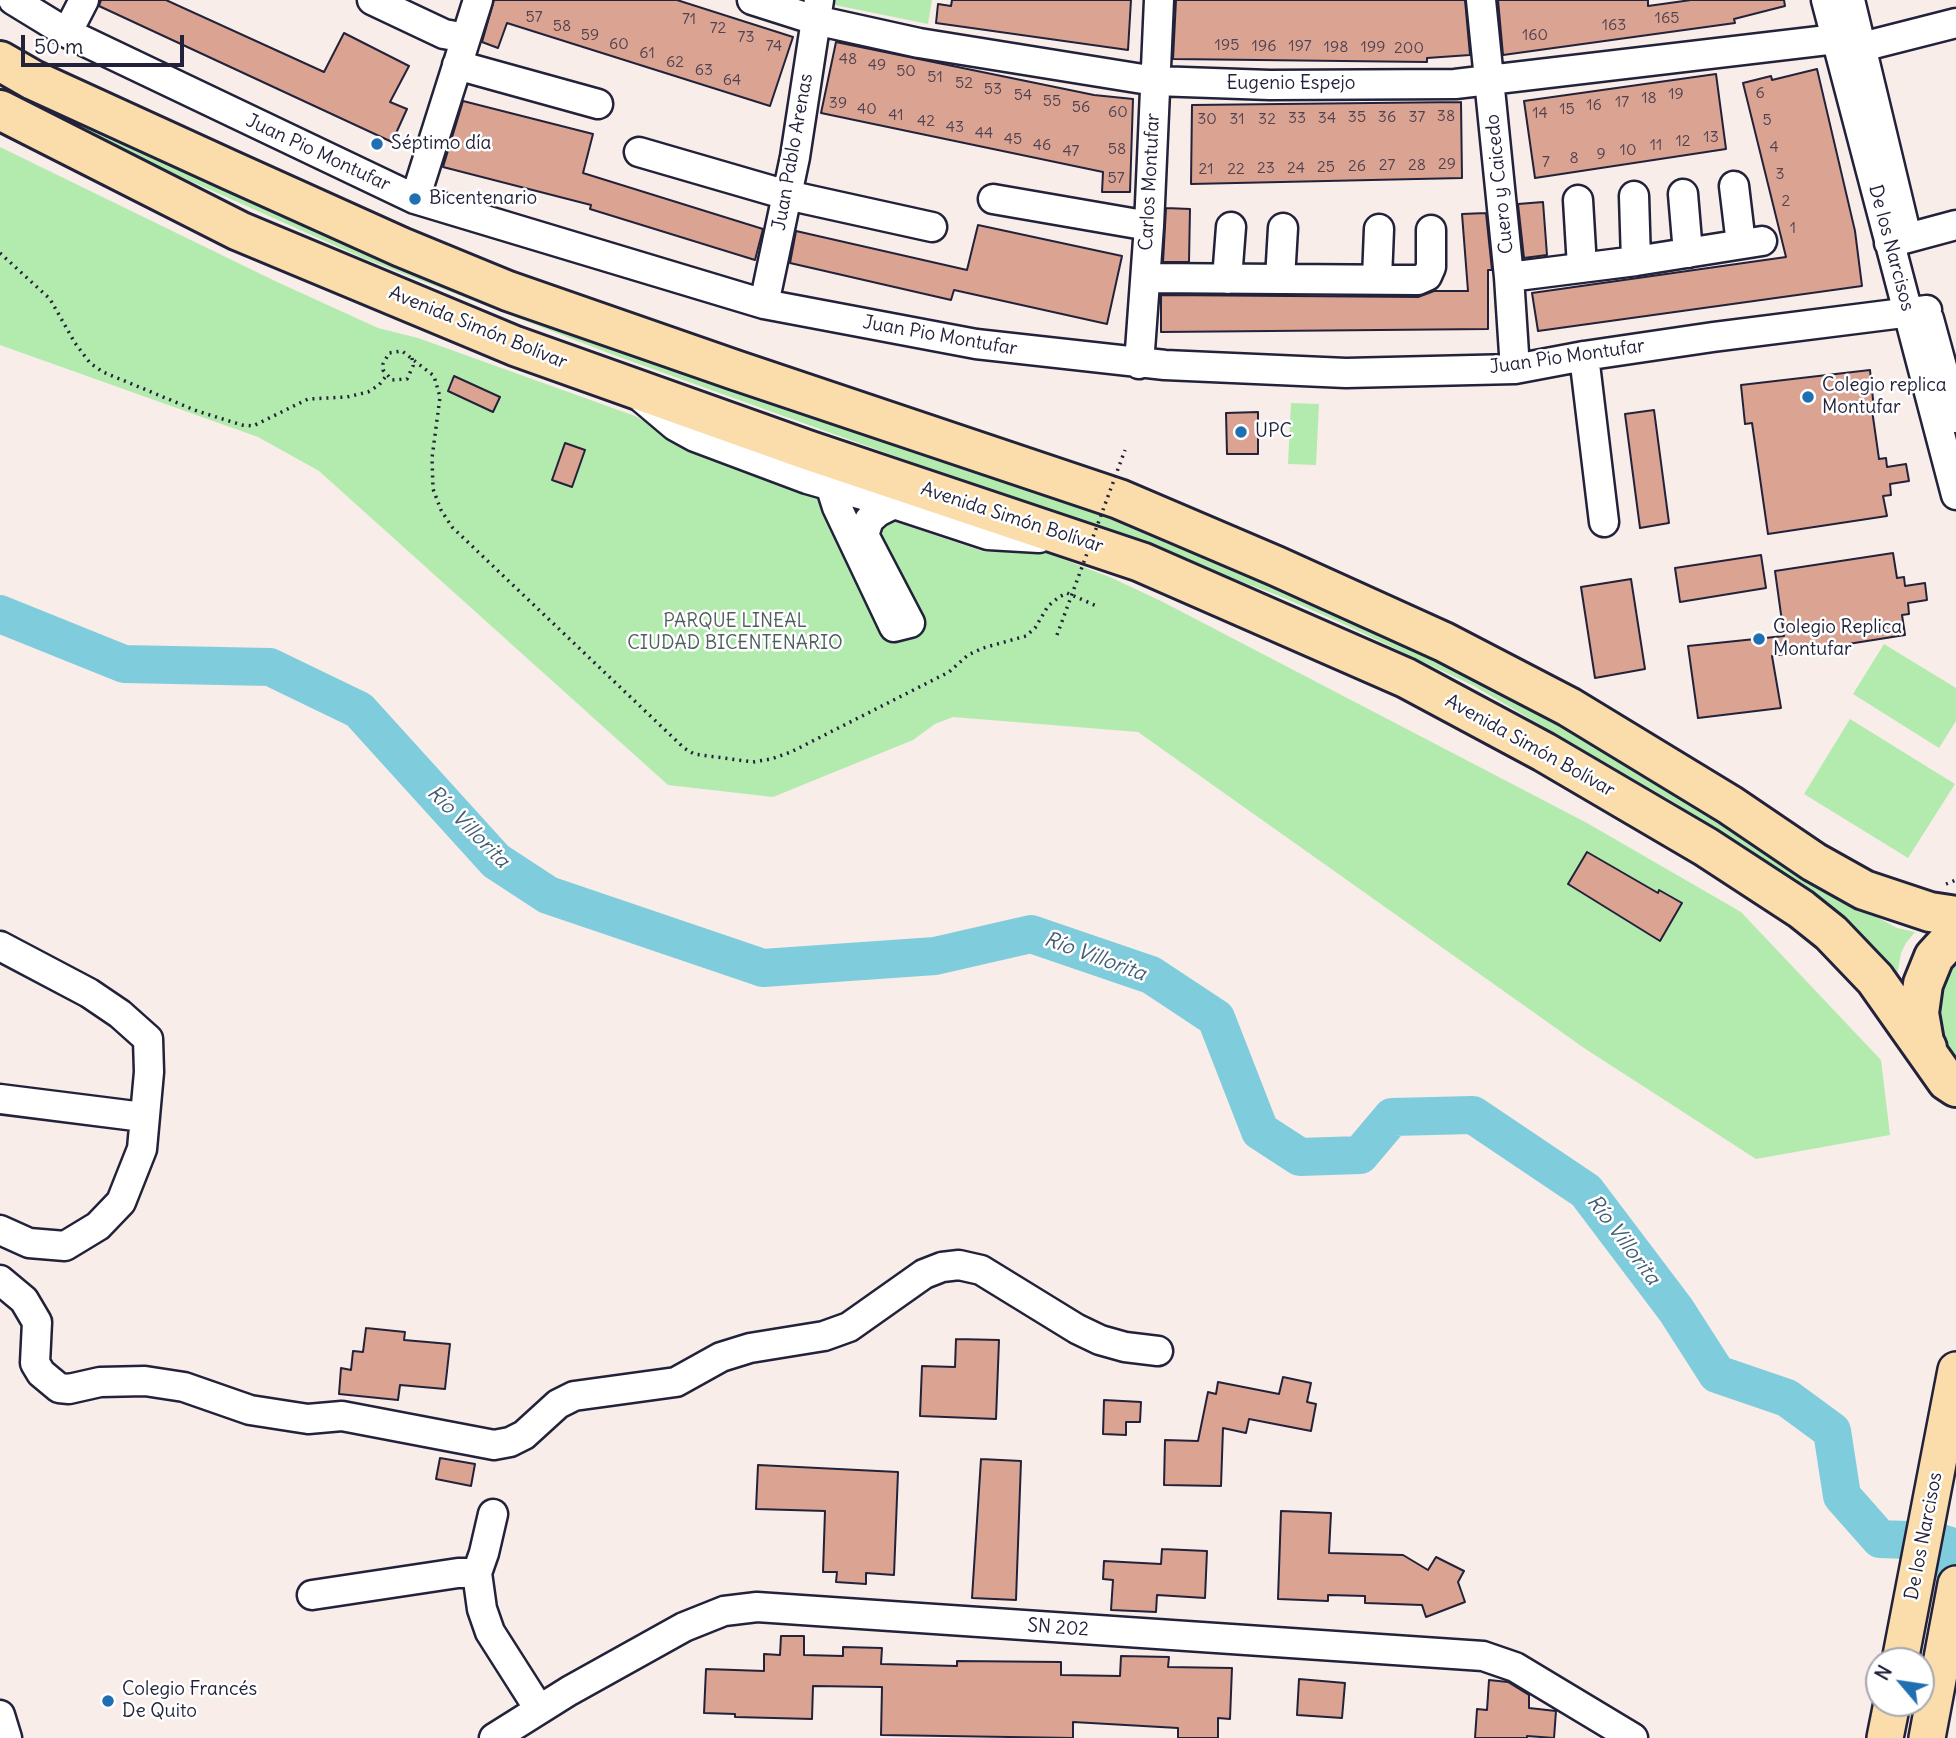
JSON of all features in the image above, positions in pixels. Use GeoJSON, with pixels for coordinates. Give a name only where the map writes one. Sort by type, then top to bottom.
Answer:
{"type":"FeatureCollection","features":[{"type":"Feature","properties":{"kind":"highway"},"geometry":{"type":"LineString","coordinates":[[0,61],[33,80],[230,170],[401,247],[508,290],[735,370],[1119,499],[1276,566],[1444,642],[1569,707],[1864,890],[1887,900],[1956,916]]}},
{"type":"Feature","properties":{"kind":"highway","name":"Avenida Simón Bolívar"},"geometry":{"type":"LineString","coordinates":[[0,110],[239,231],[515,346],[807,450],[1142,562],[1406,678],[1512,733],[1706,847],[1801,909],[1838,940],[1875,979],[1949,1084]]}},
{"type":"Feature","properties":{"kind":"highway","name":"Avenida Simón Bolívar"},"geometry":{"type":"LineString","coordinates":[[1949,1084],[1924,1042],[1919,1013],[1923,984],[1934,957],[1956,933]]}},
{"type":"Feature","properties":{"kind":"main road","name":"De los Narcisos"},"geometry":{"type":"LineString","coordinates":[[1903,1647],[1956,1370]]}},
{"type":"Feature","properties":{"kind":"main road"},"geometry":{"type":"LineString","coordinates":[[1927,1738],[1956,1584]]}},
{"type":"Feature","properties":{"kind":"main road"},"geometry":{"type":"LineString","coordinates":[[1885,1738],[1889,1717]]}},
{"type":"Feature","properties":{"kind":"street","name":"Juan Pio Montufar"},"geometry":{"type":"LineString","coordinates":[[13,0],[67,33],[415,199],[764,304],[976,344],[1139,364],[1346,373],[1515,369],[1584,356],[1917,311]]}},
{"type":"Feature","properties":{"kind":"street"},"geometry":{"type":"LineString","coordinates":[[67,33],[84,0]]}},
{"type":"Feature","properties":{"kind":"street"},"geometry":{"type":"LineString","coordinates":[[372,0],[444,34],[466,38]]}},
{"type":"Feature","properties":{"kind":"street"},"geometry":{"type":"LineString","coordinates":[[415,199],[478,0]]}},
{"type":"Feature","properties":{"kind":"street","name":"Eugenio Espejo"},"geometry":{"type":"LineString","coordinates":[[752,0],[817,10],[919,43],[1155,80],[1270,85],[1455,83],[1489,80],[1846,47],[1956,23]]}},
{"type":"Feature","properties":{"kind":"street","name":"Carlos Montufar"},"geometry":{"type":"LineString","coordinates":[[1139,364],[1149,226],[1159,0]]}},
{"type":"Feature","properties":{"kind":"street","name":"Cuero y Caicedo"},"geometry":{"type":"LineString","coordinates":[[1481,0],[1509,277],[1515,369]]}},
{"type":"Feature","properties":{"kind":"street","name":"De los Narcisos"},"geometry":{"type":"LineString","coordinates":[[1826,0],[1846,47],[1950,423],[1956,495]]}},
{"type":"Feature","properties":{"kind":"street","name":"De los Narcisos"},"geometry":{"type":"LineString","coordinates":[[1846,47],[1850,0]]}},
{"type":"Feature","properties":{"kind":"street","name":"Juan Pablo Arenas"},"geometry":{"type":"LineString","coordinates":[[764,304],[787,195],[817,10]]}},
{"type":"Feature","properties":{"kind":"street"},"geometry":{"type":"LineString","coordinates":[[457,65],[598,104]]}},
{"type":"Feature","properties":{"kind":"street"},"geometry":{"type":"LineString","coordinates":[[639,152],[787,195],[932,227]]}},
{"type":"Feature","properties":{"kind":"street"},"geometry":{"type":"LineString","coordinates":[[1509,277],[1636,261],[1751,242],[1734,186]]}},
{"type":"Feature","properties":{"kind":"street"},"geometry":{"type":"LineString","coordinates":[[1683,194],[1688,253]]}},
{"type":"Feature","properties":{"kind":"street"},"geometry":{"type":"LineString","coordinates":[[1634,197],[1636,261]]}},
{"type":"Feature","properties":{"kind":"street"},"geometry":{"type":"LineString","coordinates":[[993,199],[1149,226]]}},
{"type":"Feature","properties":{"kind":"street"},"geometry":{"type":"LineString","coordinates":[[1578,200],[1582,267]]}},
{"type":"Feature","properties":{"kind":"street"},"geometry":{"type":"LineString","coordinates":[[1898,240],[1956,225]]}},
{"type":"Feature","properties":{"kind":"street"},"geometry":{"type":"LineString","coordinates":[[1227,279],[1231,227]]}},
{"type":"Feature","properties":{"kind":"street"},"geometry":{"type":"LineString","coordinates":[[1280,279],[1283,228]]}},
{"type":"Feature","properties":{"kind":"street"},"geometry":{"type":"LineString","coordinates":[[1377,279],[1379,229]]}},
{"type":"Feature","properties":{"kind":"street"},"geometry":{"type":"LineString","coordinates":[[1146,278],[1418,280],[1427,276],[1431,267],[1431,230]]}},
{"type":"Feature","properties":{"kind":"street"},"geometry":{"type":"LineString","coordinates":[[1584,356],[1604,522]]}},
{"type":"Feature","properties":{"kind":"street"},"geometry":{"type":"LineString","coordinates":[[631,388],[676,426],[695,437],[807,479],[988,535],[1079,540]]}},
{"type":"Feature","properties":{"kind":"street"},"geometry":{"type":"LineString","coordinates":[[830,485],[837,507],[894,627],[910,623],[864,536],[869,520],[894,504]]}},
{"type":"Feature","properties":{"kind":"street"},"geometry":{"type":"LineString","coordinates":[[0,946],[89,993],[120,1014],[148,1040],[149,1072],[142,1149],[121,1202],[98,1226],[65,1247],[29,1243],[0,1230]]}},
{"type":"Feature","properties":{"kind":"street"},"geometry":{"type":"LineString","coordinates":[[0,1099],[143,1117]]}},
{"type":"Feature","properties":{"kind":"street"},"geometry":{"type":"LineString","coordinates":[[0,1280],[24,1300],[37,1322],[35,1363],[41,1373],[59,1388],[69,1390],[100,1382],[145,1381],[184,1387],[250,1410],[307,1419],[342,1416],[494,1445],[510,1442],[524,1435],[558,1404],[574,1396],[676,1382],[721,1357],[824,1336],[849,1327],[924,1274],[951,1266],[981,1270],[1077,1329],[1100,1339],[1125,1347],[1158,1351]]}},
{"type":"Feature","properties":{"kind":"street"},"geometry":{"type":"LineString","coordinates":[[493,1514],[477,1573],[482,1609],[490,1632],[539,1709]]}},
{"type":"Feature","properties":{"kind":"street"},"geometry":{"type":"LineString","coordinates":[[312,1595],[458,1573],[477,1573]]}},
{"type":"Feature","properties":{"kind":"street","name":"SN 202"},"geometry":{"type":"LineString","coordinates":[[494,1738],[539,1709],[684,1627],[724,1611],[757,1608],[1483,1656],[1515,1667],[1633,1738]]}},
{"type":"Feature","properties":{"kind":"street"},"geometry":{"type":"LineString","coordinates":[[0,1715],[7,1738]]}},
{"type":"Feature","properties":{"kind":"path"},"geometry":{"type":"LineString","coordinates":[[0,253],[50,299],[75,343],[90,363],[103,372],[197,411],[253,426],[308,399],[347,397],[368,392],[386,376]]}},
{"type":"Feature","properties":{"kind":"path"},"geometry":{"type":"LineString","coordinates":[[412,358],[414,366],[407,379],[392,380],[386,376],[383,364],[389,353],[402,351],[412,358],[434,376],[440,397],[432,458],[433,489],[441,510],[452,527],[684,748],[694,754],[752,762],[791,752],[949,672],[968,656],[983,648],[1026,636],[1035,628],[1048,606],[1067,593],[1099,607]]}},
{"type":"Feature","properties":{"kind":"path"},"geometry":{"type":"LineString","coordinates":[[1057,635],[1125,450]]}},
{"type":"Feature","properties":{"kind":"green space"},"geometry":{"type":"Polygon","coordinates":[[[830,0],[932,0],[928,24],[830,4],[830,0]]]}},
{"type":"Feature","properties":{"kind":"green space"},"geometry":{"type":"Polygon","coordinates":[[[0,76],[1160,534],[1478,676],[1684,793],[1818,885],[1897,928],[1915,932],[1901,953],[1897,976],[1852,929],[1814,896],[1677,804],[1472,685],[1277,595],[611,354],[363,258],[168,171],[0,90],[0,76]]]}},
{"type":"Feature","properties":{"kind":"green space","name":"PARQUE LINEAL CIUDAD BICENTENARIO"},"geometry":{"type":"Polygon","coordinates":[[[0,147],[378,328],[418,338],[635,416],[720,463],[985,552],[1042,551],[1112,578],[1587,823],[1741,912],[1881,1060],[1890,1135],[1756,1159],[1584,1048],[1138,732],[953,717],[935,724],[913,740],[773,797],[668,785],[319,471],[258,437],[0,345],[0,147]]]}},
{"type":"Feature","properties":{"kind":"green space"},"geometry":{"type":"Polygon","coordinates":[[[1291,403],[1319,404],[1316,465],[1288,464],[1291,403]]]}},
{"type":"Feature","properties":{"kind":"green space"},"geometry":{"type":"Polygon","coordinates":[[[1884,644],[1956,688],[1956,721],[1939,748],[1853,694],[1884,644]]]}},
{"type":"Feature","properties":{"kind":"green space"},"geometry":{"type":"Polygon","coordinates":[[[1850,719],[1955,784],[1908,858],[1804,794],[1850,719]]]}},
{"type":"Feature","properties":{"kind":"green space"},"geometry":{"type":"Polygon","coordinates":[[[1956,950],[1956,1073],[1935,1039],[1936,982],[1956,950]]]}},
{"type":"Feature","properties":{"kind":"building"},"geometry":{"type":"Polygon","coordinates":[[[101,0],[166,0],[324,72],[344,33],[409,66],[390,102],[407,109],[392,142],[99,6],[101,0]]]}},
{"type":"Feature","properties":{"kind":"building"},"geometry":{"type":"Polygon","coordinates":[[[494,0],[677,0],[793,37],[770,106],[507,23],[498,48],[482,42],[494,0]]]}},
{"type":"Feature","properties":{"kind":"building"},"geometry":{"type":"Polygon","coordinates":[[[952,0],[1131,0],[1128,50],[936,23],[938,4],[951,6],[952,0]]]}},
{"type":"Feature","properties":{"kind":"building"},"geometry":{"type":"Polygon","coordinates":[[[1176,0],[1465,0],[1470,55],[1427,58],[1427,62],[1173,59],[1176,0]]]}},
{"type":"Feature","properties":{"kind":"building"},"geometry":{"type":"Polygon","coordinates":[[[1498,0],[1648,0],[1648,6],[1691,0],[1784,0],[1785,6],[1734,19],[1735,23],[1503,55],[1498,0]]]}},
{"type":"Feature","properties":{"kind":"building"},"geometry":{"type":"Polygon","coordinates":[[[836,42],[1094,95],[1133,99],[1130,192],[1102,192],[1103,172],[821,113],[836,42]]]}},
{"type":"Feature","properties":{"kind":"building"},"geometry":{"type":"Polygon","coordinates":[[[1817,69],[1855,231],[1862,286],[1538,331],[1532,293],[1786,257],[1743,83],[1771,76],[1772,80],[1817,69]]]}},
{"type":"Feature","properties":{"kind":"building"},"geometry":{"type":"Polygon","coordinates":[[[1716,74],[1726,149],[1535,178],[1524,101],[1716,74]]]}},
{"type":"Feature","properties":{"kind":"building"},"geometry":{"type":"Polygon","coordinates":[[[463,101],[593,134],[583,173],[763,229],[755,260],[590,209],[591,205],[443,167],[463,101]]]}},
{"type":"Feature","properties":{"kind":"building"},"geometry":{"type":"Polygon","coordinates":[[[1461,102],[1462,178],[1191,184],[1192,105],[1461,102]]]}},
{"type":"Feature","properties":{"kind":"building"},"geometry":{"type":"Polygon","coordinates":[[[1543,202],[1547,255],[1524,258],[1518,204],[1543,202]]]}},
{"type":"Feature","properties":{"kind":"building"},"geometry":{"type":"Polygon","coordinates":[[[1166,208],[1190,209],[1189,262],[1163,262],[1166,208]]]}},
{"type":"Feature","properties":{"kind":"building"},"geometry":{"type":"Polygon","coordinates":[[[1486,213],[1492,270],[1488,270],[1488,329],[1161,332],[1161,295],[1418,297],[1434,291],[1468,291],[1462,214],[1486,213]]]}},
{"type":"Feature","properties":{"kind":"building"},"geometry":{"type":"Polygon","coordinates":[[[978,225],[1122,256],[1107,324],[954,290],[951,300],[790,263],[796,231],[967,270],[978,225]]]}},
{"type":"Feature","properties":{"kind":"building"},"geometry":{"type":"Polygon","coordinates":[[[1870,370],[1879,459],[1886,458],[1887,467],[1906,464],[1909,481],[1890,484],[1891,495],[1883,496],[1887,516],[1768,534],[1752,423],[1745,424],[1741,385],[1870,370]]]}},
{"type":"Feature","properties":{"kind":"building"},"geometry":{"type":"Polygon","coordinates":[[[454,376],[500,397],[493,412],[448,391],[454,376]]]}},
{"type":"Feature","properties":{"kind":"building"},"geometry":{"type":"Polygon","coordinates":[[[1654,410],[1669,523],[1640,528],[1625,414],[1654,410]]]}},
{"type":"Feature","properties":{"kind":"building"},"geometry":{"type":"Polygon","coordinates":[[[1258,412],[1258,454],[1227,454],[1226,413],[1258,412]]]}},
{"type":"Feature","properties":{"kind":"building"},"geometry":{"type":"Polygon","coordinates":[[[565,443],[585,450],[572,487],[552,480],[565,443]]]}},
{"type":"Feature","properties":{"kind":"building"},"geometry":{"type":"Polygon","coordinates":[[[1893,553],[1897,578],[1904,577],[1905,586],[1925,583],[1927,600],[1908,603],[1909,614],[1902,615],[1905,635],[1772,656],[1781,708],[1698,718],[1688,646],[1784,636],[1775,571],[1893,553]]]}},
{"type":"Feature","properties":{"kind":"building"},"geometry":{"type":"Polygon","coordinates":[[[1761,555],[1766,588],[1680,602],[1675,568],[1761,555]]]}},
{"type":"Feature","properties":{"kind":"building"},"geometry":{"type":"Polygon","coordinates":[[[1631,579],[1645,669],[1595,678],[1581,587],[1631,579]]]}},
{"type":"Feature","properties":{"kind":"building"},"geometry":{"type":"Polygon","coordinates":[[[1587,852],[1658,893],[1659,890],[1682,903],[1660,941],[1568,884],[1587,852]]]}},
{"type":"Feature","properties":{"kind":"building"},"geometry":{"type":"Polygon","coordinates":[[[366,1328],[405,1332],[404,1340],[450,1344],[445,1389],[400,1385],[398,1400],[339,1394],[341,1368],[351,1370],[353,1351],[363,1352],[366,1328]]]}},
{"type":"Feature","properties":{"kind":"building"},"geometry":{"type":"Polygon","coordinates":[[[956,1339],[999,1340],[996,1419],[920,1416],[922,1366],[955,1367],[956,1339]]]}},
{"type":"Feature","properties":{"kind":"building"},"geometry":{"type":"Polygon","coordinates":[[[1283,1377],[1311,1383],[1307,1402],[1316,1404],[1311,1431],[1249,1419],[1246,1433],[1223,1428],[1221,1486],[1164,1485],[1165,1440],[1198,1441],[1208,1392],[1216,1394],[1218,1382],[1279,1394],[1283,1377]]]}},
{"type":"Feature","properties":{"kind":"building"},"geometry":{"type":"Polygon","coordinates":[[[1104,1400],[1141,1402],[1140,1422],[1126,1422],[1126,1435],[1103,1434],[1104,1400]]]}},
{"type":"Feature","properties":{"kind":"building"},"geometry":{"type":"Polygon","coordinates":[[[440,1458],[475,1464],[471,1486],[436,1479],[440,1458]]]}},
{"type":"Feature","properties":{"kind":"building"},"geometry":{"type":"Polygon","coordinates":[[[981,1459],[1021,1461],[1016,1600],[972,1598],[981,1459]]]}},
{"type":"Feature","properties":{"kind":"building"},"geometry":{"type":"Polygon","coordinates":[[[758,1465],[898,1472],[894,1575],[866,1573],[866,1584],[836,1582],[837,1572],[823,1572],[825,1511],[756,1509],[758,1465]]]}},
{"type":"Feature","properties":{"kind":"building"},"geometry":{"type":"Polygon","coordinates":[[[1281,1511],[1331,1513],[1329,1553],[1403,1555],[1428,1570],[1436,1557],[1464,1571],[1458,1582],[1465,1602],[1426,1617],[1422,1605],[1365,1603],[1365,1596],[1328,1595],[1328,1601],[1278,1599],[1281,1511]]]}},
{"type":"Feature","properties":{"kind":"building"},"geometry":{"type":"Polygon","coordinates":[[[1162,1549],[1207,1551],[1205,1598],[1157,1595],[1156,1612],[1111,1610],[1113,1580],[1103,1579],[1104,1561],[1161,1564],[1162,1549]]]}},
{"type":"Feature","properties":{"kind":"building"},"geometry":{"type":"Polygon","coordinates":[[[781,1636],[804,1636],[804,1655],[843,1656],[843,1647],[882,1648],[881,1664],[957,1666],[957,1661],[1061,1662],[1061,1675],[1120,1676],[1121,1656],[1169,1657],[1168,1667],[1232,1668],[1230,1719],[1218,1718],[1218,1738],[1178,1738],[1178,1728],[1073,1722],[1073,1738],[881,1735],[882,1687],[813,1686],[812,1719],[735,1717],[735,1714],[704,1713],[706,1669],[764,1671],[764,1654],[780,1655],[781,1636]]]}},
{"type":"Feature","properties":{"kind":"building"},"geometry":{"type":"Polygon","coordinates":[[[1299,1679],[1345,1683],[1342,1718],[1297,1715],[1299,1679]]]}},
{"type":"Feature","properties":{"kind":"building"},"geometry":{"type":"Polygon","coordinates":[[[1489,1680],[1508,1682],[1529,1695],[1529,1708],[1556,1711],[1554,1738],[1475,1738],[1477,1709],[1487,1710],[1489,1680]]]}},
{"type":"Feature","properties":{"kind":"waterway","name":"Río Villorita"},"geometry":{"type":"LineString","coordinates":[[0,614],[124,664],[270,667],[359,710],[496,861],[548,895],[763,968],[935,956],[1031,934],[1151,975],[1216,1018],[1260,1131],[1300,1157],[1360,1155],[1392,1117],[1473,1115],[1586,1191],[1676,1310],[1717,1374],[1787,1398],[1832,1431],[1842,1496],[1880,1539],[1934,1541],[1947,1545],[1956,1577]]}},
{"type":"Feature","properties":{"kind":"waterway","name":"Río Villorita"},"geometry":{"type":"LineString","coordinates":[[1947,1545],[1956,1551]]}},
{"type":"Feature","properties":{"kind":"place","name":"Séptimo día"},"geometry":{"type":"Point","coordinates":[377,144]}},
{"type":"Feature","properties":{"kind":"place","name":"Bicentenario"},"geometry":{"type":"Point","coordinates":[415,199]}},
{"type":"Feature","properties":{"kind":"place","name":"Colegio replica Montufar"},"geometry":{"type":"Point","coordinates":[1808,397]}},
{"type":"Feature","properties":{"kind":"place","name":"UPC"},"geometry":{"type":"Point","coordinates":[1241,432]}},
{"type":"Feature","properties":{"kind":"place","name":"Colegio Replica Montufar"},"geometry":{"type":"Point","coordinates":[1759,639]}},
{"type":"Feature","properties":{"kind":"place","name":"Colegio Francés De Quito"},"geometry":{"type":"Point","coordinates":[108,1701]}}]}
